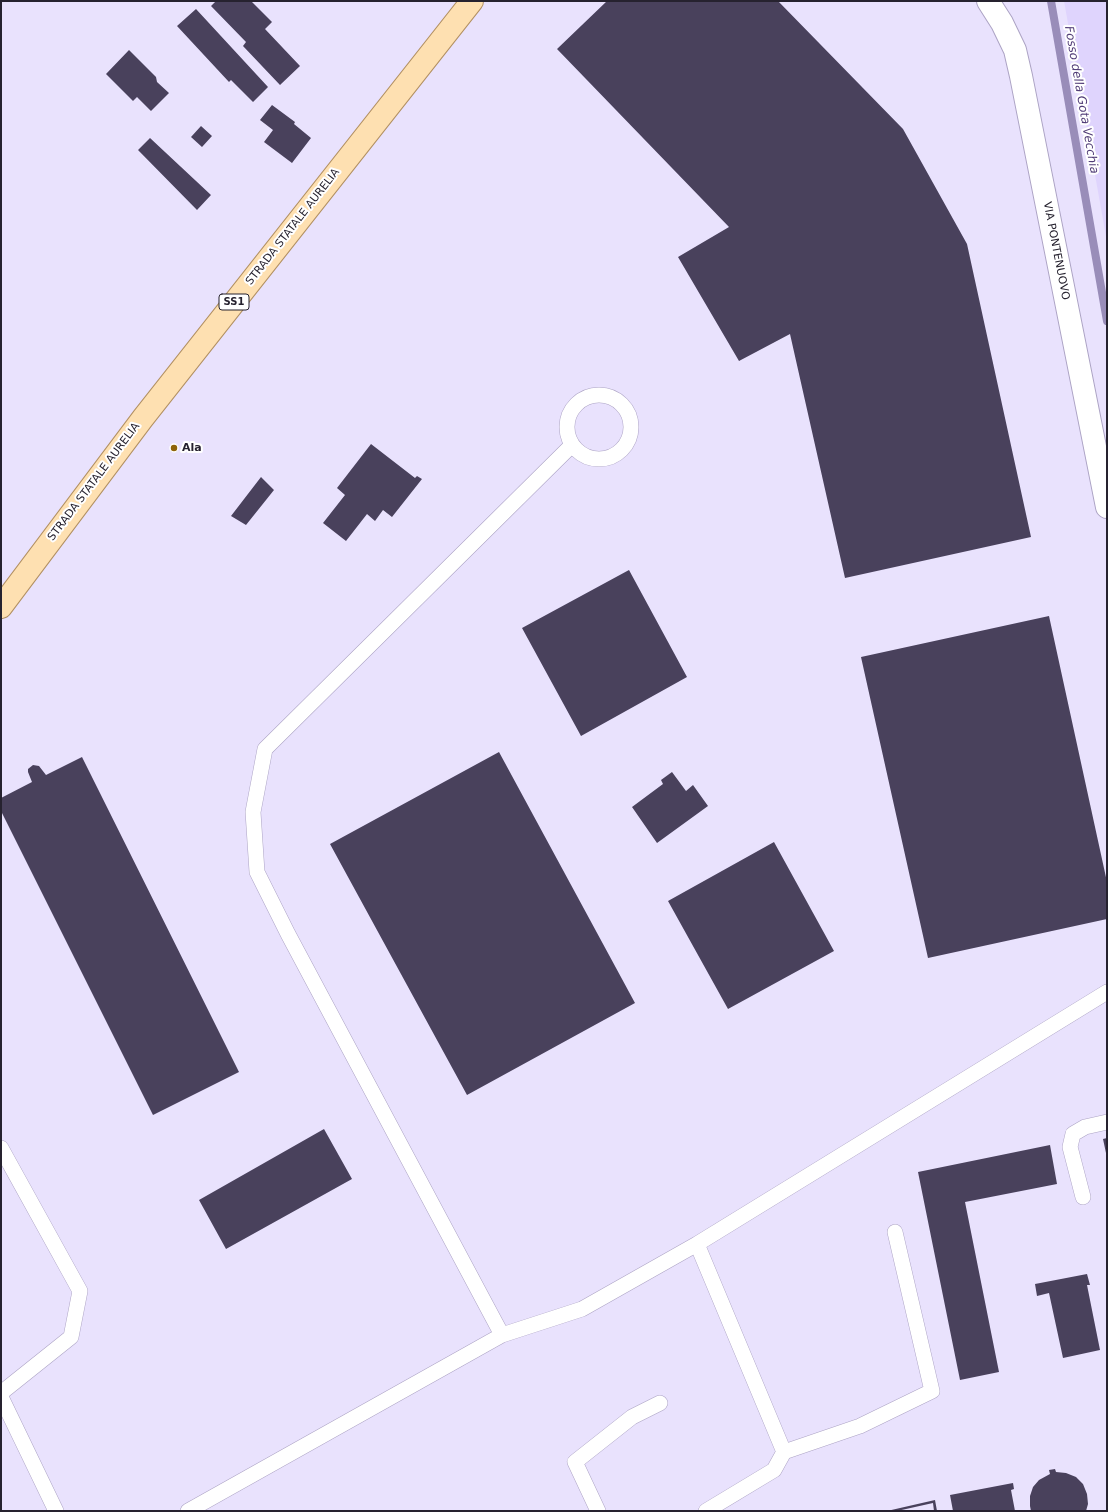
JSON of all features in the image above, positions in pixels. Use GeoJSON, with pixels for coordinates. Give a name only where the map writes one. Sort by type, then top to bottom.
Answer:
{"type":"FeatureCollection","features":[{"type":"Feature","properties":{"kind":"main road","name":"STRADA STATALE AURELIA"},"geometry":{"type":"LineString","coordinates":[[1,606],[142,418],[472,1]]}},
{"type":"Feature","properties":{"kind":"street","name":"VIA PONTENUOVO"},"geometry":{"type":"LineString","coordinates":[[988,1],[1015,50],[1107,506]]}},
{"type":"Feature","properties":{"kind":"lane"},"geometry":{"type":"LineString","coordinates":[[602,394],[620,402],[627,410],[631,421],[631,432],[628,442],[621,451],[611,457],[601,459],[590,458],[580,453],[572,445],[567,436],[566,426],[568,415],[573,406],[581,399],[591,395],[602,394]]}},
{"type":"Feature","properties":{"kind":"lane"},"geometry":{"type":"LineString","coordinates":[[502,1335],[292,941],[258,872],[253,812],[265,749],[572,445]]}},
{"type":"Feature","properties":{"kind":"lane"},"geometry":{"type":"LineString","coordinates":[[188,1511],[502,1335],[582,1309],[697,1244],[1107,992]]}},
{"type":"Feature","properties":{"kind":"lane"},"geometry":{"type":"LineString","coordinates":[[1083,1197],[1070,1147],[1073,1134],[1085,1127],[1107,1122]]}},
{"type":"Feature","properties":{"kind":"lane"},"geometry":{"type":"LineString","coordinates":[[1,1148],[80,1291],[71,1337],[1,1393]]}},
{"type":"Feature","properties":{"kind":"lane"},"geometry":{"type":"LineString","coordinates":[[706,1511],[774,1470],[784,1452],[860,1426],[932,1391],[895,1232]]}},
{"type":"Feature","properties":{"kind":"lane"},"geometry":{"type":"LineString","coordinates":[[697,1244],[784,1452]]}},
{"type":"Feature","properties":{"kind":"lane"},"geometry":{"type":"LineString","coordinates":[[1,1397],[56,1511]]}},
{"type":"Feature","properties":{"kind":"lane"},"geometry":{"type":"LineString","coordinates":[[598,1511],[575,1462],[632,1417],[660,1403]]}},
{"type":"Feature","properties":{"kind":"shaded area"},"geometry":{"type":"Polygon","coordinates":[[[1064,1],[1107,1],[1107,242],[1064,1]]]}},
{"type":"Feature","properties":{"kind":"building"},"geometry":{"type":"Polygon","coordinates":[[[216,1],[251,1],[272,22],[265,29],[300,66],[280,85],[243,46],[246,42],[211,6],[216,1]]]}},
{"type":"Feature","properties":{"kind":"building"},"geometry":{"type":"Polygon","coordinates":[[[607,1],[778,1],[903,129],[967,244],[1031,537],[845,578],[790,334],[739,361],[678,257],[729,227],[557,49],[607,1]]]}},
{"type":"Feature","properties":{"kind":"building"},"geometry":{"type":"Polygon","coordinates":[[[196,9],[268,87],[253,102],[231,80],[229,82],[177,26],[196,9]]]}},
{"type":"Feature","properties":{"kind":"building"},"geometry":{"type":"Polygon","coordinates":[[[129,50],[156,77],[157,82],[169,93],[151,111],[137,97],[133,101],[106,74],[129,50]]]}},
{"type":"Feature","properties":{"kind":"building"},"geometry":{"type":"Polygon","coordinates":[[[272,105],[295,122],[294,124],[311,138],[292,163],[264,142],[273,130],[260,120],[272,105]]]}},
{"type":"Feature","properties":{"kind":"building"},"geometry":{"type":"Polygon","coordinates":[[[201,126],[212,136],[202,147],[191,137],[201,126]]]}},
{"type":"Feature","properties":{"kind":"building"},"geometry":{"type":"Polygon","coordinates":[[[150,138],[211,195],[197,210],[138,150],[150,138]]]}},
{"type":"Feature","properties":{"kind":"building"},"geometry":{"type":"Polygon","coordinates":[[[371,444],[415,478],[417,476],[422,479],[392,517],[383,510],[375,521],[367,514],[346,541],[323,523],[345,495],[337,488],[371,444]]]}},
{"type":"Feature","properties":{"kind":"building"},"geometry":{"type":"Polygon","coordinates":[[[261,477],[274,490],[246,525],[231,516],[261,477]]]}},
{"type":"Feature","properties":{"kind":"building"},"geometry":{"type":"Polygon","coordinates":[[[629,570],[687,677],[581,736],[522,628],[629,570]]]}},
{"type":"Feature","properties":{"kind":"building"},"geometry":{"type":"Polygon","coordinates":[[[1049,616],[1107,882],[1107,919],[928,958],[861,657],[1049,616]]]}},
{"type":"Feature","properties":{"kind":"building"},"geometry":{"type":"Polygon","coordinates":[[[499,752],[635,1003],[467,1095],[330,844],[499,752]]]}},
{"type":"Feature","properties":{"kind":"building"},"geometry":{"type":"Polygon","coordinates":[[[82,757],[239,1072],[153,1115],[1,811],[1,798],[32,782],[28,769],[33,765],[39,766],[46,775],[82,757]]]}},
{"type":"Feature","properties":{"kind":"building"},"geometry":{"type":"Polygon","coordinates":[[[672,772],[686,791],[693,785],[708,806],[657,843],[632,807],[663,784],[661,780],[672,772]]]}},
{"type":"Feature","properties":{"kind":"building"},"geometry":{"type":"Polygon","coordinates":[[[774,842],[834,951],[728,1009],[668,901],[774,842]]]}},
{"type":"Feature","properties":{"kind":"building"},"geometry":{"type":"Polygon","coordinates":[[[324,1129],[352,1179],[226,1249],[199,1200],[324,1129]]]}},
{"type":"Feature","properties":{"kind":"building"},"geometry":{"type":"Polygon","coordinates":[[[1107,1138],[1107,1153],[1106,1153],[1103,1139],[1107,1138]]]}},
{"type":"Feature","properties":{"kind":"building"},"geometry":{"type":"Polygon","coordinates":[[[1050,1145],[1057,1184],[965,1202],[999,1372],[960,1380],[918,1172],[1050,1145]]]}},
{"type":"Feature","properties":{"kind":"building"},"geometry":{"type":"Polygon","coordinates":[[[1087,1274],[1090,1285],[1087,1285],[1100,1350],[1063,1358],[1049,1293],[1037,1296],[1035,1284],[1087,1274]]]}},
{"type":"Feature","properties":{"kind":"building"},"geometry":{"type":"Polygon","coordinates":[[[1055,1469],[1056,1472],[1066,1473],[1076,1477],[1083,1484],[1087,1494],[1088,1504],[1086,1511],[1031,1511],[1030,1496],[1033,1487],[1039,1480],[1050,1474],[1049,1470],[1055,1469]]]}},
{"type":"Feature","properties":{"kind":"building"},"geometry":{"type":"Polygon","coordinates":[[[1013,1483],[1014,1489],[1011,1490],[1015,1511],[953,1511],[950,1495],[1013,1483]]]}},
{"type":"Feature","properties":{"kind":"building"},"geometry":{"type":"Polygon","coordinates":[[[935,1500],[937,1511],[934,1511],[933,1503],[897,1511],[887,1511],[935,1500]]]}},
{"type":"Feature","properties":{"kind":"waterway","name":"Fosso della Gota Vecchia"},"geometry":{"type":"LineString","coordinates":[[1051,1],[1107,321]]}},
{"type":"Feature","properties":{"kind":"place","name":"Ala"},"geometry":{"type":"Point","coordinates":[174,448]}}]}
